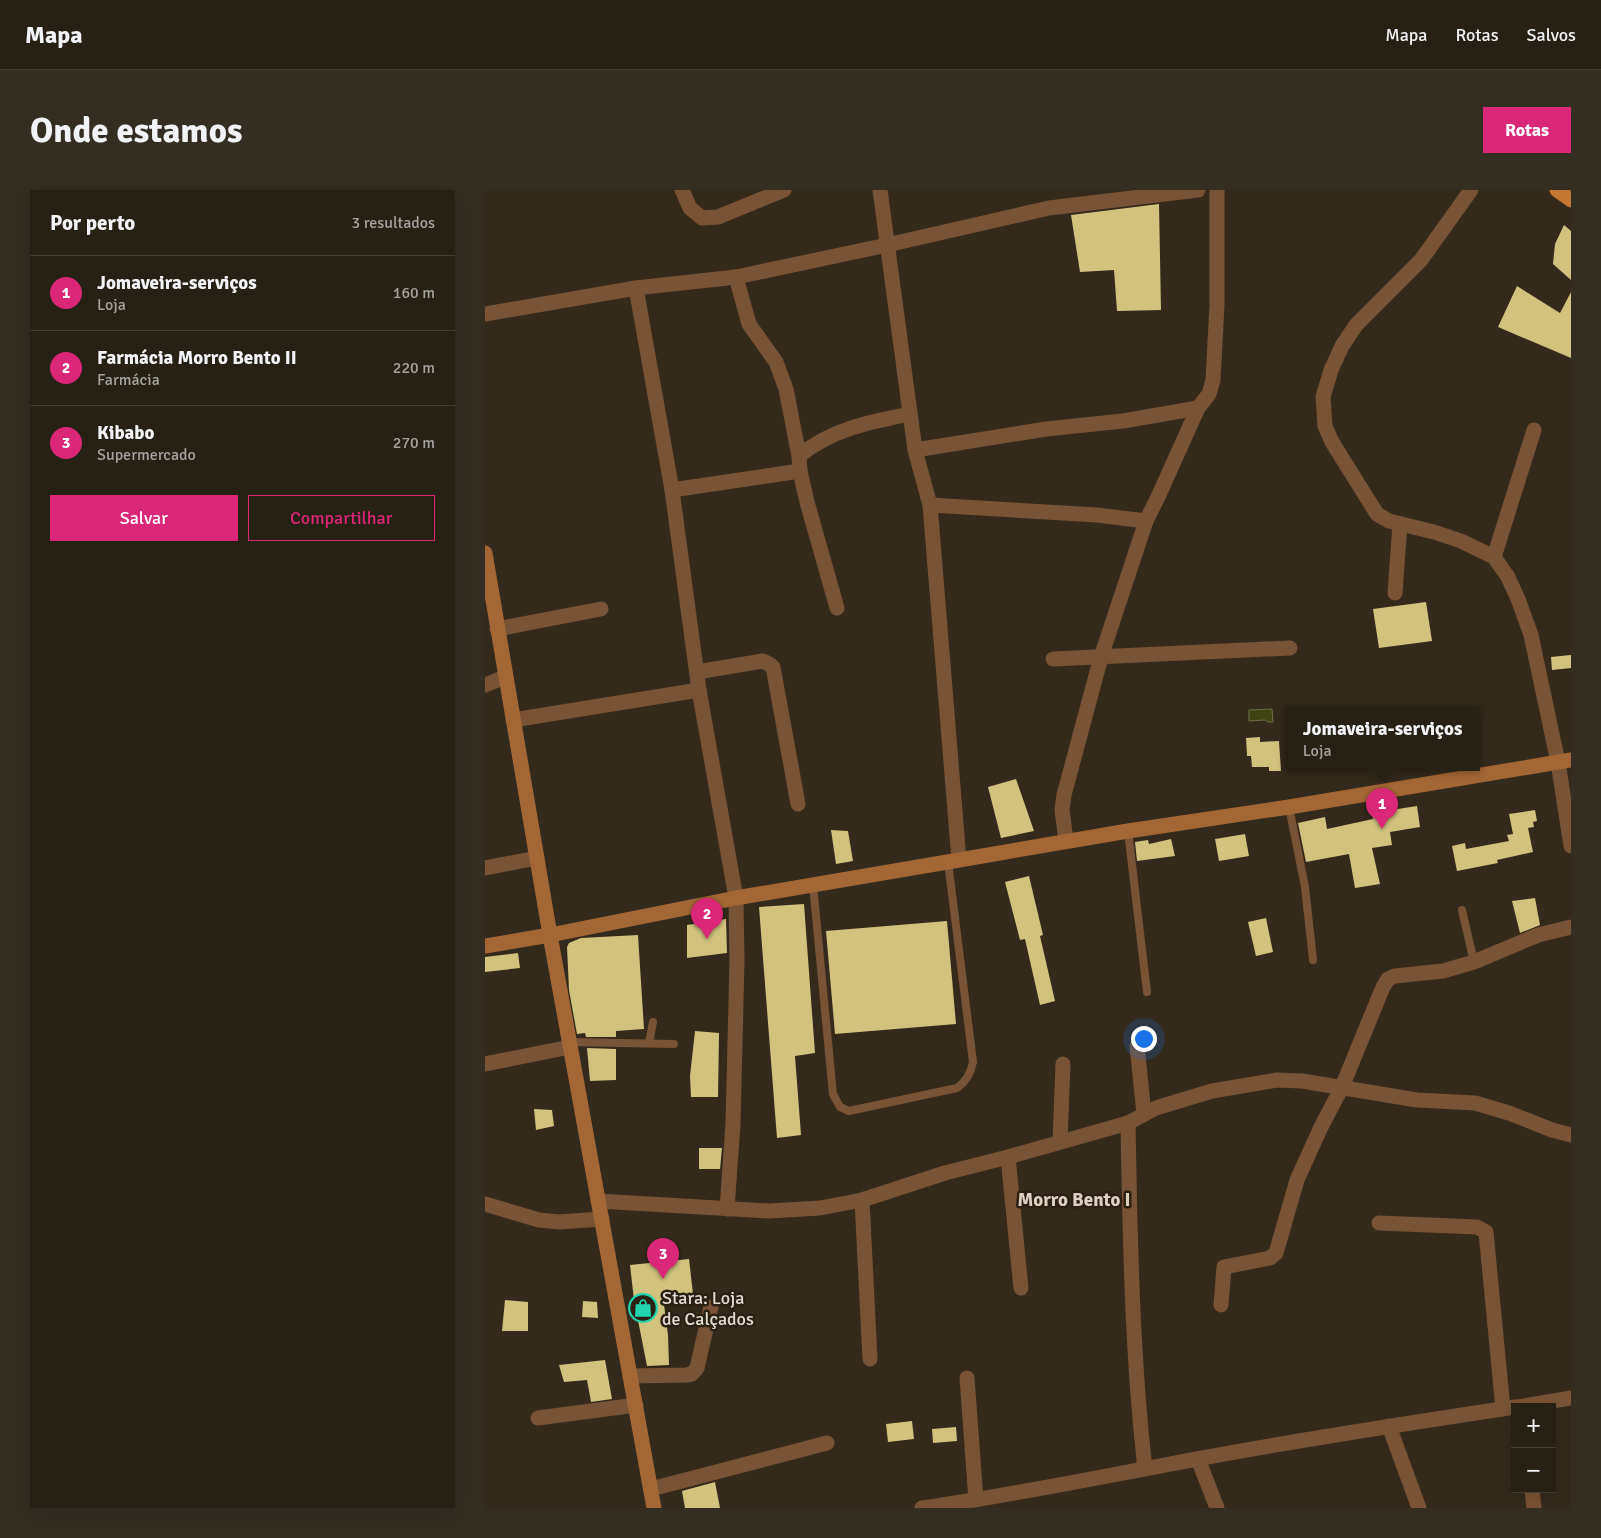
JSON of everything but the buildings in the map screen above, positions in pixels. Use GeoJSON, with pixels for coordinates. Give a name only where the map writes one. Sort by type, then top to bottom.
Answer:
{"type":"FeatureCollection","features":[{"type":"Feature","properties":{"kind":"main road"},"geometry":{"type":"LineString","coordinates":[[1557,190],[1571,200]]}},
{"type":"Feature","properties":{"kind":"street"},"geometry":{"type":"LineString","coordinates":[[682,190],[690,208],[703,218],[718,217],[784,190]]}},
{"type":"Feature","properties":{"kind":"street"},"geometry":{"type":"LineString","coordinates":[[880,190],[915,450],[930,505],[953,861]]}},
{"type":"Feature","properties":{"kind":"street"},"geometry":{"type":"LineString","coordinates":[[485,314],[636,288],[736,277],[1049,208],[1198,190]]}},
{"type":"Feature","properties":{"kind":"street"},"geometry":{"type":"LineString","coordinates":[[1066,841],[1062,810],[1064,795],[1101,657],[1146,520],[1198,408],[1209,394],[1213,380],[1217,305],[1217,190]]}},
{"type":"Feature","properties":{"kind":"street"},"geometry":{"type":"LineString","coordinates":[[1471,190],[1421,260],[1356,325],[1342,346],[1331,370],[1323,397],[1325,426],[1348,470],[1377,514],[1389,521],[1461,541],[1494,557],[1508,577],[1519,599],[1531,635],[1565,761],[1571,846]]}},
{"type":"Feature","properties":{"kind":"street"},"geometry":{"type":"LineString","coordinates":[[736,277],[749,324],[776,362],[786,388],[807,502],[837,608]]}},
{"type":"Feature","properties":{"kind":"street"},"geometry":{"type":"LineString","coordinates":[[636,288],[672,490],[699,690],[736,898],[737,961],[733,1124],[727,1209]]}},
{"type":"Feature","properties":{"kind":"street"},"geometry":{"type":"LineString","coordinates":[[915,450],[1046,429],[1123,421],[1198,408]]}},
{"type":"Feature","properties":{"kind":"street"},"geometry":{"type":"LineString","coordinates":[[672,490],[799,463],[814,444],[844,429],[858,424],[910,414]]}},
{"type":"Feature","properties":{"kind":"street"},"geometry":{"type":"LineString","coordinates":[[1494,557],[1534,430]]}},
{"type":"Feature","properties":{"kind":"street"},"geometry":{"type":"LineString","coordinates":[[930,505],[1097,515],[1146,520]]}},
{"type":"Feature","properties":{"kind":"street"},"geometry":{"type":"LineString","coordinates":[[1395,592],[1400,524]]}},
{"type":"Feature","properties":{"kind":"street"},"geometry":{"type":"LineString","coordinates":[[485,553],[487,577],[550,935],[654,1508]]}},
{"type":"Feature","properties":{"kind":"street"},"geometry":{"type":"LineString","coordinates":[[497,629],[601,610]]}},
{"type":"Feature","properties":{"kind":"street"},"geometry":{"type":"LineString","coordinates":[[1053,659],[1290,648]]}},
{"type":"Feature","properties":{"kind":"street"},"geometry":{"type":"LineString","coordinates":[[697,672],[763,662],[773,667],[798,804]]}},
{"type":"Feature","properties":{"kind":"street"},"geometry":{"type":"LineString","coordinates":[[485,685],[505,677]]}},
{"type":"Feature","properties":{"kind":"street"},"geometry":{"type":"LineString","coordinates":[[513,720],[699,690]]}},
{"type":"Feature","properties":{"kind":"street"},"geometry":{"type":"LineString","coordinates":[[485,946],[736,898],[1066,841],[1289,808],[1565,761]]}},
{"type":"Feature","properties":{"kind":"street"},"geometry":{"type":"LineString","coordinates":[[485,868],[537,858]]}},
{"type":"Feature","properties":{"kind":"street"},"geometry":{"type":"LineString","coordinates":[[1221,1305],[1224,1266],[1270,1258],[1276,1253],[1297,1180],[1342,1087],[1388,979],[1395,976],[1443,971],[1474,962],[1538,935],[1571,927]]}},
{"type":"Feature","properties":{"kind":"street"},"geometry":{"type":"LineString","coordinates":[[485,1064],[570,1045]]}},
{"type":"Feature","properties":{"kind":"street"},"geometry":{"type":"LineString","coordinates":[[1137,1046],[1144,1114]]}},
{"type":"Feature","properties":{"kind":"street"},"geometry":{"type":"LineString","coordinates":[[1060,1142],[1063,1064]]}},
{"type":"Feature","properties":{"kind":"street"},"geometry":{"type":"LineString","coordinates":[[598,1201],[769,1211],[820,1208],[862,1200],[945,1173],[1128,1123],[1144,1114],[1175,1102],[1212,1091],[1277,1080],[1302,1081],[1417,1100],[1475,1103],[1509,1113],[1551,1130],[1571,1135]]}},
{"type":"Feature","properties":{"kind":"street"},"geometry":{"type":"LineString","coordinates":[[1128,1123],[1129,1216],[1134,1335],[1138,1410],[1145,1469]]}},
{"type":"Feature","properties":{"kind":"street"},"geometry":{"type":"LineString","coordinates":[[1008,1157],[1021,1288]]}},
{"type":"Feature","properties":{"kind":"street"},"geometry":{"type":"LineString","coordinates":[[862,1200],[870,1359]]}},
{"type":"Feature","properties":{"kind":"street"},"geometry":{"type":"LineString","coordinates":[[485,1204],[539,1220],[559,1222],[602,1219]]}},
{"type":"Feature","properties":{"kind":"street"},"geometry":{"type":"LineString","coordinates":[[1379,1223],[1477,1227],[1486,1232],[1515,1403]]}},
{"type":"Feature","properties":{"kind":"street"},"geometry":{"type":"LineString","coordinates":[[630,1376],[692,1374],[697,1368],[711,1307]]}},
{"type":"Feature","properties":{"kind":"street"},"geometry":{"type":"LineString","coordinates":[[967,1378],[976,1500]]}},
{"type":"Feature","properties":{"kind":"street"},"geometry":{"type":"LineString","coordinates":[[1540,1403],[1571,1398]]}},
{"type":"Feature","properties":{"kind":"street"},"geometry":{"type":"LineString","coordinates":[[538,1418],[636,1405]]}},
{"type":"Feature","properties":{"kind":"street"},"geometry":{"type":"LineString","coordinates":[[922,1508],[976,1500],[1198,1458],[1511,1408]]}},
{"type":"Feature","properties":{"kind":"street"},"geometry":{"type":"LineString","coordinates":[[1389,1426],[1419,1508]]}},
{"type":"Feature","properties":{"kind":"street"},"geometry":{"type":"LineString","coordinates":[[651,1489],[827,1443]]}},
{"type":"Feature","properties":{"kind":"street"},"geometry":{"type":"LineString","coordinates":[[1198,1458],[1217,1508]]}},
{"type":"Feature","properties":{"kind":"street"},"geometry":{"type":"LineString","coordinates":[[1532,1493],[1534,1508]]}},
{"type":"Feature","properties":{"kind":"lane"},"geometry":{"type":"LineString","coordinates":[[1289,808],[1305,887],[1313,960]]}},
{"type":"Feature","properties":{"kind":"lane"},"geometry":{"type":"LineString","coordinates":[[1127,832],[1147,992]]}},
{"type":"Feature","properties":{"kind":"lane"},"geometry":{"type":"LineString","coordinates":[[813,885],[833,1094],[840,1107],[849,1111],[957,1088],[963,1084],[971,1070],[973,1062],[953,861]]}},
{"type":"Feature","properties":{"kind":"lane"},"geometry":{"type":"LineString","coordinates":[[1462,910],[1474,962]]}},
{"type":"Feature","properties":{"kind":"lane"},"geometry":{"type":"LineString","coordinates":[[649,1043],[653,1022]]}},
{"type":"Feature","properties":{"kind":"lane"},"geometry":{"type":"LineString","coordinates":[[570,1045],[673,1044]]}},
{"type":"Feature","properties":{"kind":"shaded area"},"geometry":{"type":"Polygon","coordinates":[[[1272,709],[1273,722],[1265,720],[1249,721],[1249,710],[1272,709]]]}},
{"type":"Feature","properties":{"kind":"place","name":"Jomaveira-serviços"},"geometry":{"type":"Point","coordinates":[1382,829]}},
{"type":"Feature","properties":{"kind":"place","name":"Farmácia Morro Bento II"},"geometry":{"type":"Point","coordinates":[707,939]}},
{"type":"Feature","properties":{"kind":"place","name":"Kibabo"},"geometry":{"type":"Point","coordinates":[663,1279]}},
{"type":"Feature","properties":{"kind":"place","name":"Stara: Loja de Calçados"},"geometry":{"type":"Point","coordinates":[643,1308]}},
{"type":"Feature","properties":{"kind":"district","name":"Morro Bento I"},"geometry":{"type":"Point","coordinates":[1074,1199]}}]}
